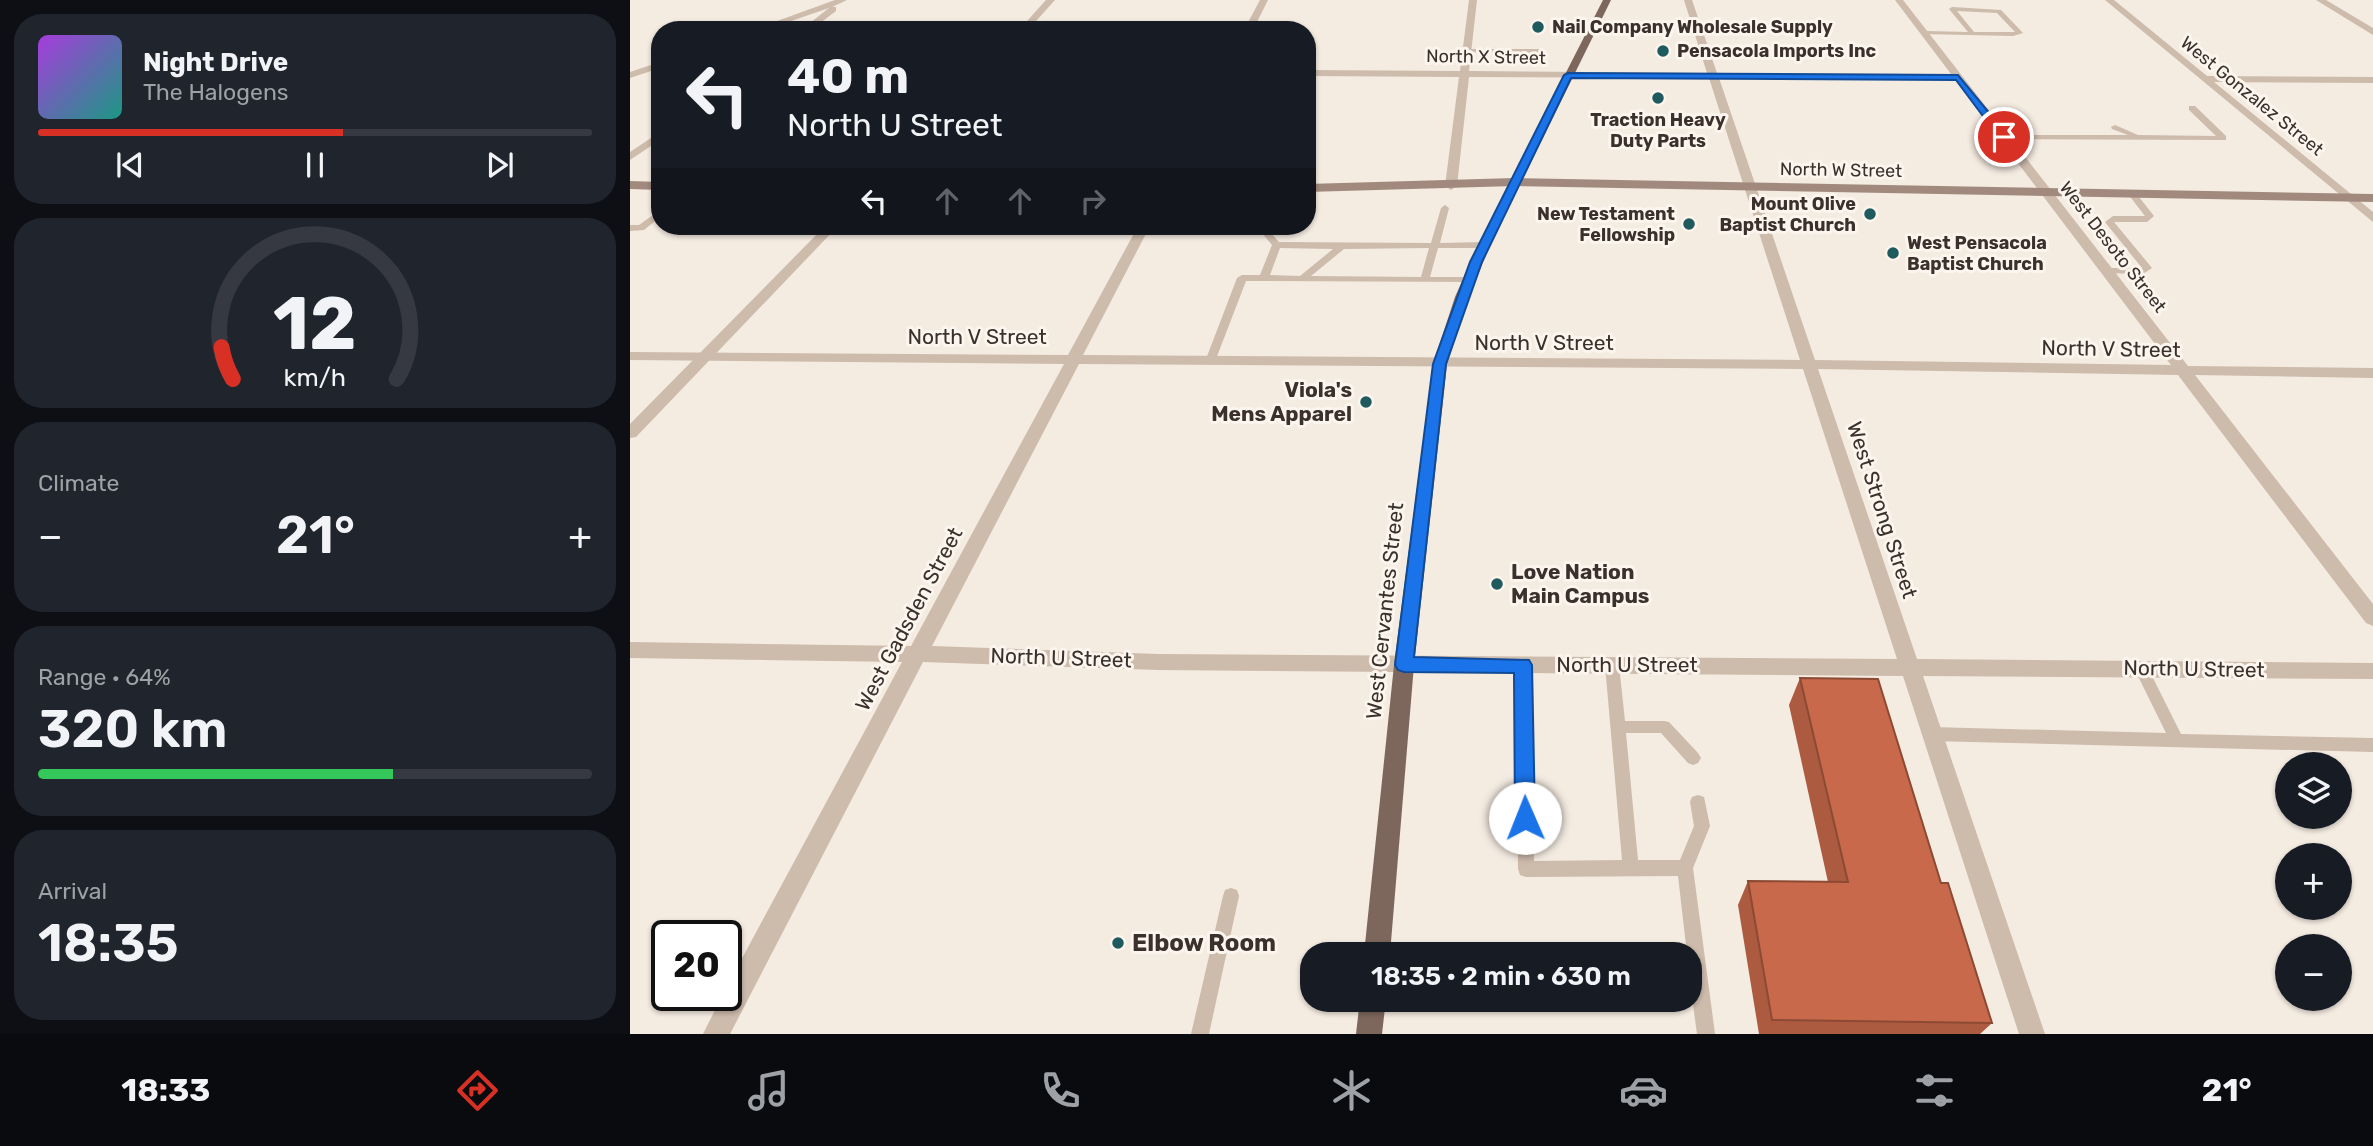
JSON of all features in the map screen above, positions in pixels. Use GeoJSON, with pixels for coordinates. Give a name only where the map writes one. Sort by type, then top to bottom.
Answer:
{"type":"FeatureCollection","features":[{"type":"Feature","properties":{"kind":"main road","name":"West Cervantes Street"},"geometry":{"type":"LineString","coordinates":[[1378,942],[1404,665],[1440,364],[1484,245],[1606,0]]}},
{"type":"Feature","properties":{"kind":"main road","name":"North W Street"},"geometry":{"type":"LineString","coordinates":[[1316,187],[1515,183],[1749,185],[2373,198]]}},
{"type":"Feature","properties":{"kind":"main road"},"geometry":{"type":"LineString","coordinates":[[630,185],[651,186]]}},
{"type":"Feature","properties":{"kind":"main road"},"geometry":{"type":"LineString","coordinates":[[1370,1034],[1372,1012]]}},
{"type":"Feature","properties":{"kind":"street"},"geometry":{"type":"LineString","coordinates":[[782,21],[843,0]]}},
{"type":"Feature","properties":{"kind":"street"},"geometry":{"type":"LineString","coordinates":[[816,21],[843,0]]}},
{"type":"Feature","properties":{"kind":"street"},"geometry":{"type":"LineString","coordinates":[[1031,21],[1051,0]]}},
{"type":"Feature","properties":{"kind":"street"},"geometry":{"type":"LineString","coordinates":[[1253,21],[1264,0]]}},
{"type":"Feature","properties":{"kind":"street"},"geometry":{"type":"LineString","coordinates":[[1451,186],[1473,0]]}},
{"type":"Feature","properties":{"kind":"street","name":"West Strong Street"},"geometry":{"type":"LineString","coordinates":[[1688,0],[2032,1034]]}},
{"type":"Feature","properties":{"kind":"street","name":"West Desoto Street"},"geometry":{"type":"LineString","coordinates":[[1899,0],[2373,618]]}},
{"type":"Feature","properties":{"kind":"street","name":"West Gonzalez Street"},"geometry":{"type":"LineString","coordinates":[[2109,0],[2373,218]]}},
{"type":"Feature","properties":{"kind":"street"},"geometry":{"type":"LineString","coordinates":[[2320,0],[2373,32]]}},
{"type":"Feature","properties":{"kind":"street"},"geometry":{"type":"LineString","coordinates":[[630,75],[651,68]]}},
{"type":"Feature","properties":{"kind":"street","name":"North X Street"},"geometry":{"type":"LineString","coordinates":[[1316,73],[1958,77]]}},
{"type":"Feature","properties":{"kind":"street"},"geometry":{"type":"LineString","coordinates":[[2204,79],[2373,80]]}},
{"type":"Feature","properties":{"kind":"street"},"geometry":{"type":"LineString","coordinates":[[630,157],[651,142]]}},
{"type":"Feature","properties":{"kind":"street"},"geometry":{"type":"LineString","coordinates":[[630,433],[823,235]]}},
{"type":"Feature","properties":{"kind":"street","name":"West Gadsden Street"},"geometry":{"type":"LineString","coordinates":[[716,1034],[1139,235]]}},
{"type":"Feature","properties":{"kind":"street","name":"North V Street"},"geometry":{"type":"LineString","coordinates":[[630,356],[1212,359],[1440,364],[2373,373]]}},
{"type":"Feature","properties":{"kind":"street","name":"North U Street"},"geometry":{"type":"LineString","coordinates":[[630,650],[916,653],[1159,662],[1404,665],[1908,666],[2373,671]]}},
{"type":"Feature","properties":{"kind":"lane"},"geometry":{"type":"LineString","coordinates":[[1925,33],[1973,34],[2020,33],[1999,11],[1952,9],[1973,34]]}},
{"type":"Feature","properties":{"kind":"lane"},"geometry":{"type":"LineString","coordinates":[[1468,51],[1539,51]]}},
{"type":"Feature","properties":{"kind":"lane"},"geometry":{"type":"LineString","coordinates":[[2004,137],[2223,138],[2192,108]]}},
{"type":"Feature","properties":{"kind":"lane"},"geometry":{"type":"LineString","coordinates":[[2089,137],[2087,130],[2092,127]]}},
{"type":"Feature","properties":{"kind":"lane"},"geometry":{"type":"LineString","coordinates":[[2115,127],[2137,138]]}},
{"type":"Feature","properties":{"kind":"lane"},"geometry":{"type":"LineString","coordinates":[[2108,271],[2143,271],[2147,268],[2109,222],[2113,219],[2147,219],[2150,216],[2132,194]]}},
{"type":"Feature","properties":{"kind":"lane"},"geometry":{"type":"LineString","coordinates":[[1425,279],[1446,208]]}},
{"type":"Feature","properties":{"kind":"lane"},"geometry":{"type":"LineString","coordinates":[[630,228],[641,228],[651,220]]}},
{"type":"Feature","properties":{"kind":"lane"},"geometry":{"type":"LineString","coordinates":[[1268,235],[1277,245],[1484,245]]}},
{"type":"Feature","properties":{"kind":"lane"},"geometry":{"type":"LineString","coordinates":[[1264,278],[1277,245]]}},
{"type":"Feature","properties":{"kind":"lane"},"geometry":{"type":"LineString","coordinates":[[1303,278],[1342,246]]}},
{"type":"Feature","properties":{"kind":"lane"},"geometry":{"type":"LineString","coordinates":[[1212,359],[1242,278],[1469,280]]}},
{"type":"Feature","properties":{"kind":"lane"},"geometry":{"type":"LineString","coordinates":[[1523,665],[1526,869],[1685,868]]}},
{"type":"Feature","properties":{"kind":"lane"},"geometry":{"type":"LineString","coordinates":[[1612,665],[1631,868]]}},
{"type":"Feature","properties":{"kind":"lane"},"geometry":{"type":"LineString","coordinates":[[2141,668],[2177,740]]}},
{"type":"Feature","properties":{"kind":"lane"},"geometry":{"type":"LineString","coordinates":[[1618,727],[1664,727],[1693,758]]}},
{"type":"Feature","properties":{"kind":"lane"},"geometry":{"type":"LineString","coordinates":[[1931,734],[2373,745]]}},
{"type":"Feature","properties":{"kind":"lane"},"geometry":{"type":"LineString","coordinates":[[1698,802],[1702,826],[1685,868],[1706,1034]]}},
{"type":"Feature","properties":{"kind":"lane"},"geometry":{"type":"LineString","coordinates":[[1200,1034],[1231,896]]}},
{"type":"Feature","properties":{"kind":"building"},"geometry":{"type":"Polygon","coordinates":[[[1800,678],[1878,679],[1941,883],[1948,883],[1992,1023],[1772,1020],[1748,881],[1848,882],[1800,678]]]}},
{"type":"Feature","properties":{"kind":"place","name":"Nail Company Wholesale Supply"},"geometry":{"type":"Point","coordinates":[1538,27]}},
{"type":"Feature","properties":{"kind":"place","name":"Pensacola Imports Inc"},"geometry":{"type":"Point","coordinates":[1663,51]}},
{"type":"Feature","properties":{"kind":"place","name":"Traction Heavy Duty Parts"},"geometry":{"type":"Point","coordinates":[1658,98]}},
{"type":"Feature","properties":{"kind":"place","name":"Mount Olive Baptist Church"},"geometry":{"type":"Point","coordinates":[1870,214]}},
{"type":"Feature","properties":{"kind":"place","name":"New Testament Fellowship"},"geometry":{"type":"Point","coordinates":[1689,224]}},
{"type":"Feature","properties":{"kind":"place","name":"West Pensacola Baptist Church"},"geometry":{"type":"Point","coordinates":[1893,253]}},
{"type":"Feature","properties":{"kind":"place","name":"Viola's Mens Apparel"},"geometry":{"type":"Point","coordinates":[1366,402]}},
{"type":"Feature","properties":{"kind":"place","name":"Love Nation Main Campus"},"geometry":{"type":"Point","coordinates":[1497,584]}},
{"type":"Feature","properties":{"kind":"place","name":"Elbow Room"},"geometry":{"type":"Point","coordinates":[1118,943]}},
{"type":"Feature","properties":{"kind":"route"},"geometry":{"type":"LineString","coordinates":[[1525,818],[1523,665],[1404,665],[1440,364],[1476,262],[1568,75],[1958,77],[2004,137]]}}]}
